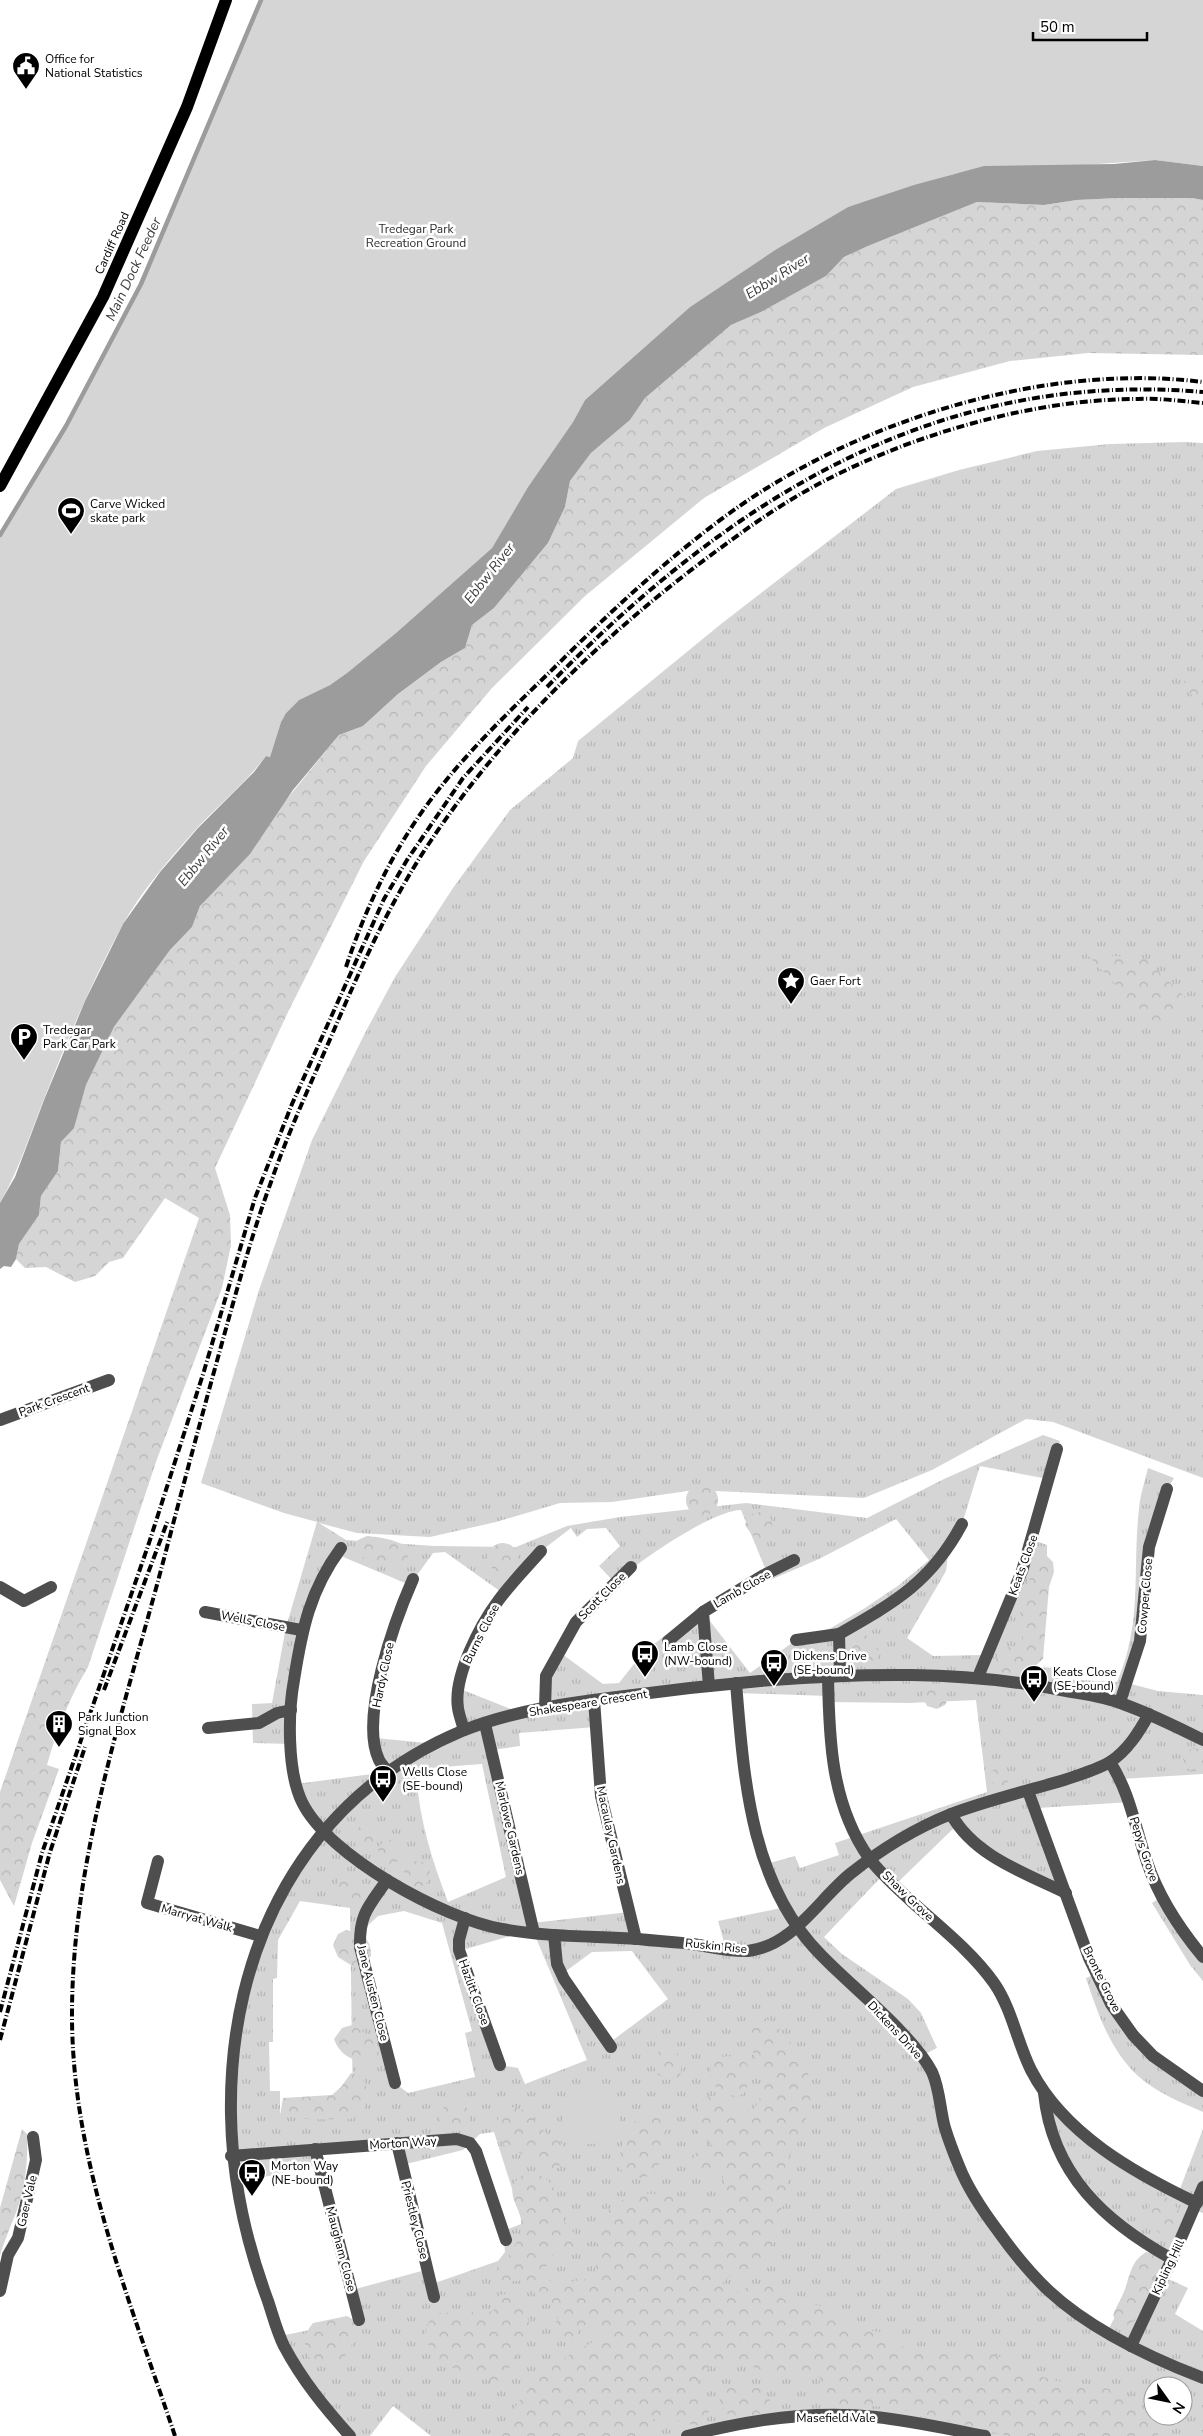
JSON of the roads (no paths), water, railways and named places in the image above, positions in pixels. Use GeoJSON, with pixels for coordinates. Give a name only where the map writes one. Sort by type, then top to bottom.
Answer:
{"type":"FeatureCollection","features":[{"type":"Feature","properties":{"kind":"main road","name":"Cardiff Road"},"geometry":{"type":"LineString","coordinates":[[0,486],[103,297],[187,107],[226,0]]}},
{"type":"Feature","properties":{"kind":"street","name":"Park Crescent"},"geometry":{"type":"LineString","coordinates":[[0,1420],[109,1380]]}},
{"type":"Feature","properties":{"kind":"street","name":"Keats Close"},"geometry":{"type":"LineString","coordinates":[[978,1676],[1022,1571],[1057,1449]]}},
{"type":"Feature","properties":{"kind":"street","name":"Cowper Close"},"geometry":{"type":"LineString","coordinates":[[1120,1702],[1140,1641],[1149,1547],[1167,1489]]}},
{"type":"Feature","properties":{"kind":"street"},"geometry":{"type":"LineString","coordinates":[[796,1640],[839,1634],[890,1605],[914,1587],[949,1549],[962,1524]]}},
{"type":"Feature","properties":{"kind":"street","name":"Wells Close"},"geometry":{"type":"LineString","coordinates":[[324,1832],[310,1816],[296,1784],[293,1765],[291,1710],[301,1630],[322,1576],[341,1548]]}},
{"type":"Feature","properties":{"kind":"street","name":"Burns Close"},"geometry":{"type":"LineString","coordinates":[[464,1730],[458,1707],[458,1688],[461,1675],[476,1639],[498,1601],[541,1551]]}},
{"type":"Feature","properties":{"kind":"street","name":"Lamb Close"},"geometry":{"type":"LineString","coordinates":[[710,1686],[703,1612],[764,1575],[794,1560]]}},
{"type":"Feature","properties":{"kind":"street","name":"Scott Close"},"geometry":{"type":"LineString","coordinates":[[545,1708],[546,1676],[576,1622],[631,1567]]}},
{"type":"Feature","properties":{"kind":"street","name":"Hardy Close"},"geometry":{"type":"LineString","coordinates":[[388,1772],[379,1760],[375,1747],[376,1701],[399,1612],[413,1579]]}},
{"type":"Feature","properties":{"kind":"street"},"geometry":{"type":"LineString","coordinates":[[0,1587],[24,1601],[51,1588]]}},
{"type":"Feature","properties":{"kind":"street","name":"Wells Close"},"geometry":{"type":"LineString","coordinates":[[205,1612],[301,1630]]}},
{"type":"Feature","properties":{"kind":"street"},"geometry":{"type":"LineString","coordinates":[[668,1640],[703,1612]]}},
{"type":"Feature","properties":{"kind":"street","name":"Shaw Grove"},"geometry":{"type":"LineString","coordinates":[[839,1634],[830,1737],[834,1771],[844,1809],[855,1836],[870,1859],[902,1893],[978,1962],[995,1985],[1006,2004],[1023,2054],[1044,2093],[1093,2142],[1168,2189],[1197,2203]]}},
{"type":"Feature","properties":{"kind":"street","name":"Shakespeare Crescent"},"geometry":{"type":"LineString","coordinates":[[350,2436],[314,2395],[283,2344],[260,2280],[231,2156],[230,2083],[248,1973],[260,1936],[295,1867],[324,1832],[356,1799],[388,1772],[464,1730],[545,1708],[594,1700],[736,1683],[834,1676],[909,1674],[978,1676],[1120,1702],[1203,1740]]}},
{"type":"Feature","properties":{"kind":"street","name":"Dickens Drive"},"geometry":{"type":"LineString","coordinates":[[736,1683],[745,1781],[757,1840],[777,1892],[798,1926],[820,1954],[916,2049],[932,2073],[945,2128],[960,2168],[982,2210],[1018,2259],[1050,2293],[1088,2320],[1152,2358],[1203,2378]]}},
{"type":"Feature","properties":{"kind":"street","name":"Macaulay Gardens"},"geometry":{"type":"LineString","coordinates":[[594,1700],[600,1796],[611,1846],[636,1939]]}},
{"type":"Feature","properties":{"kind":"street"},"geometry":{"type":"LineString","coordinates":[[208,1728],[259,1723],[278,1713],[291,1710]]}},
{"type":"Feature","properties":{"kind":"street","name":"Ruskin Rise"},"geometry":{"type":"LineString","coordinates":[[324,1832],[387,1880],[414,1897],[465,1918],[499,1929],[554,1935],[636,1939],[747,1951],[766,1947],[791,1932],[848,1876],[870,1859],[927,1825],[951,1814],[1084,1773],[1110,1762],[1126,1748],[1149,1714]]}},
{"type":"Feature","properties":{"kind":"street","name":"Marlowe Gardens"},"geometry":{"type":"LineString","coordinates":[[485,1724],[534,1933]]}},
{"type":"Feature","properties":{"kind":"street","name":"Pepys Grove"},"geometry":{"type":"LineString","coordinates":[[1110,1762],[1121,1779],[1127,1795],[1147,1863],[1157,1888],[1170,1913],[1203,1957]]}},
{"type":"Feature","properties":{"kind":"street","name":"Bronte Grove"},"geometry":{"type":"LineString","coordinates":[[1028,1791],[1089,1958],[1111,2004],[1133,2035],[1153,2056],[1203,2091]]}},
{"type":"Feature","properties":{"kind":"street"},"geometry":{"type":"LineString","coordinates":[[951,1814],[957,1824],[982,1848],[1006,1864],[1066,1893]]}},
{"type":"Feature","properties":{"kind":"street","name":"Marryat Walk"},"geometry":{"type":"LineString","coordinates":[[158,1861],[147,1903],[260,1936]]}},
{"type":"Feature","properties":{"kind":"street","name":"Jane Austen Close"},"geometry":{"type":"LineString","coordinates":[[387,1880],[366,1910],[359,1926],[360,1947],[396,2083]]}},
{"type":"Feature","properties":{"kind":"street","name":"Hazlitt Close"},"geometry":{"type":"LineString","coordinates":[[465,1918],[459,1940],[459,1950],[500,2065]]}},
{"type":"Feature","properties":{"kind":"street"},"geometry":{"type":"LineString","coordinates":[[554,1935],[557,1964],[564,1979],[611,2047]]}},
{"type":"Feature","properties":{"kind":"street","name":"Shaw Grove"},"geometry":{"type":"LineString","coordinates":[[1044,2093],[1050,2132],[1060,2156],[1076,2183],[1127,2231],[1172,2260]]}},
{"type":"Feature","properties":{"kind":"street","name":"Gaer Vale"},"geometry":{"type":"LineString","coordinates":[[0,2291],[8,2255],[18,2238],[36,2160],[33,2137]]}},
{"type":"Feature","properties":{"kind":"street","name":"Morton Way"},"geometry":{"type":"LineString","coordinates":[[231,2156],[397,2143],[458,2140],[470,2143],[476,2151],[506,2240]]}},
{"type":"Feature","properties":{"kind":"street","name":"Priestley Close"},"geometry":{"type":"LineString","coordinates":[[397,2143],[434,2297]]}},
{"type":"Feature","properties":{"kind":"street","name":"Maugham Close"},"geometry":{"type":"LineString","coordinates":[[315,2149],[360,2320]]}},
{"type":"Feature","properties":{"kind":"street","name":"Kipling Hill"},"geometry":{"type":"LineString","coordinates":[[1131,2346],[1172,2260],[1203,2187]]}},
{"type":"Feature","properties":{"kind":"street","name":"Masefield Vale"},"geometry":{"type":"LineString","coordinates":[[687,2436],[715,2429],[808,2415],[875,2417],[985,2436]]}},
{"type":"Feature","properties":{"kind":"water","name":"Ebbw River"},"geometry":{"type":"Polygon","coordinates":[[[1155,160],[1203,166],[1203,200],[1192,198],[1118,198],[1077,200],[1044,205],[977,202],[844,257],[826,276],[761,312],[731,325],[645,398],[630,420],[591,453],[570,481],[565,507],[548,543],[494,608],[472,625],[465,648],[441,662],[398,694],[363,726],[339,735],[293,790],[250,854],[200,906],[192,927],[170,950],[114,1027],[86,1085],[74,1128],[61,1142],[58,1171],[41,1196],[39,1215],[19,1244],[16,1259],[11,1267],[4,1266],[0,1269],[0,1203],[15,1177],[44,1100],[85,1001],[123,924],[160,872],[198,828],[254,772],[266,756],[270,757],[281,722],[286,713],[299,700],[330,685],[347,673],[396,633],[492,548],[528,487],[573,422],[585,400],[690,307],[775,250],[848,207],[914,185],[984,166],[1114,164],[1155,160]]]}},
{"type":"Feature","properties":{"kind":"waterway","name":"Main Dock Feeder"},"geometry":{"type":"LineString","coordinates":[[0,535],[66,426],[141,284],[261,0]]}},
{"type":"Feature","properties":{"kind":"railway"},"geometry":{"type":"LineString","coordinates":[[346,967],[367,911],[384,874],[415,822],[447,779],[502,719],[600,623],[662,567],[727,515],[778,481],[833,452],[892,426],[953,406],[1016,391],[1080,381],[1142,378],[1203,382]]}},
{"type":"Feature","properties":{"kind":"railway"},"geometry":{"type":"LineString","coordinates":[[547,687],[616,620],[688,559],[763,506],[842,461],[925,426],[1012,402],[1105,390],[1203,392]]}},
{"type":"Feature","properties":{"kind":"railway"},"geometry":{"type":"LineString","coordinates":[[175,2436],[107,2231],[93,2179],[82,2126],[75,2073],[72,2019],[74,1959],[81,1899],[91,1839],[119,1722],[252,1238],[292,1127],[353,986],[389,911],[432,839],[461,798],[526,720],[561,684],[598,648],[675,583],[750,526],[800,494],[888,452],[928,437],[1013,413],[1097,401],[1154,399],[1203,403]]}},
{"type":"Feature","properties":{"kind":"railway"},"geometry":{"type":"LineString","coordinates":[[0,2012],[42,1853],[149,1543],[204,1371],[255,1198],[292,1104],[384,899],[407,860],[463,778],[528,707]]}},
{"type":"Feature","properties":{"kind":"railway"},"geometry":{"type":"LineString","coordinates":[[104,1690],[168,1520]]}},
{"type":"Feature","properties":{"kind":"railway"},"geometry":{"type":"LineString","coordinates":[[0,2040],[50,1852],[85,1747]]}},
{"type":"Feature","properties":{"kind":"place","name":"Office for National Statistics"},"geometry":{"type":"Point","coordinates":[26,90]}},
{"type":"Feature","properties":{"kind":"place","name":"Carve Wicked skate park"},"geometry":{"type":"Point","coordinates":[71,535]}},
{"type":"Feature","properties":{"kind":"place","name":"Gaer Fort"},"geometry":{"type":"Point","coordinates":[791,1005]}},
{"type":"Feature","properties":{"kind":"place","name":"Tredegar Park Car Park"},"geometry":{"type":"Point","coordinates":[24,1061]}},
{"type":"Feature","properties":{"kind":"place","name":"Lamb Close (NW-bound)"},"geometry":{"type":"Point","coordinates":[645,1678]}},
{"type":"Feature","properties":{"kind":"place","name":"Dickens Drive (SE-bound)"},"geometry":{"type":"Point","coordinates":[774,1687]}},
{"type":"Feature","properties":{"kind":"place","name":"Keats Close (SE-bound)"},"geometry":{"type":"Point","coordinates":[1034,1703]}},
{"type":"Feature","properties":{"kind":"place","name":"Park Junction Signal Box"},"geometry":{"type":"Point","coordinates":[59,1748]}},
{"type":"Feature","properties":{"kind":"place","name":"Wells Close (SE-bound)"},"geometry":{"type":"Point","coordinates":[383,1803]}},
{"type":"Feature","properties":{"kind":"place","name":"Morton Way (NE-bound)"},"geometry":{"type":"Point","coordinates":[252,2197]}},
{"type":"Feature","properties":{"kind":"park label","name":"Tredegar Park Recreation Ground"},"geometry":{"type":"Point","coordinates":[416,236]}}]}
